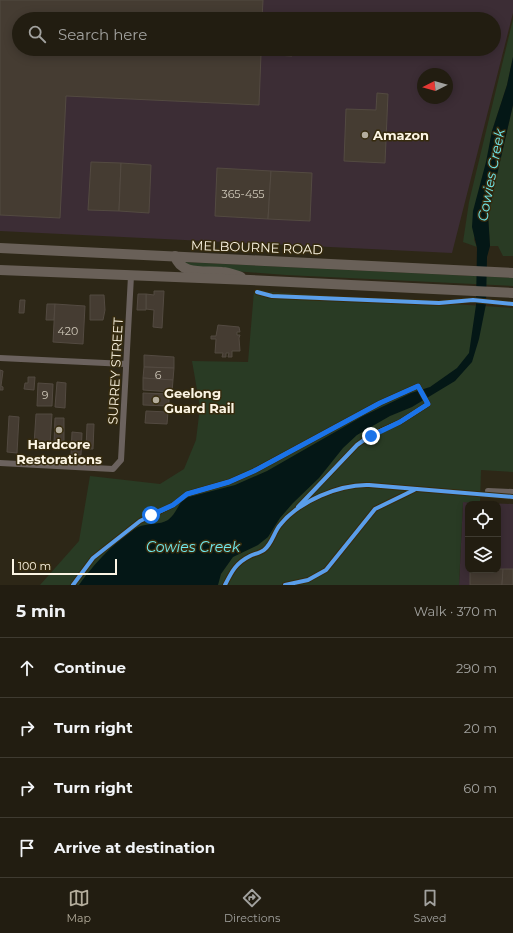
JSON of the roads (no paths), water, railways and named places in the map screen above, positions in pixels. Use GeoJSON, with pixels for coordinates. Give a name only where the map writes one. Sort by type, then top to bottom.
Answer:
{"type":"FeatureCollection","features":[{"type":"Feature","properties":{"kind":"highway","name":"MELBOURNE ROAD"},"geometry":{"type":"LineString","coordinates":[[0,248],[513,273]]}},
{"type":"Feature","properties":{"kind":"highway"},"geometry":{"type":"LineString","coordinates":[[175,256],[177,262],[185,269],[223,272],[250,280]]}},
{"type":"Feature","properties":{"kind":"highway"},"geometry":{"type":"LineString","coordinates":[[0,270],[250,280],[513,293]]}},
{"type":"Feature","properties":{"kind":"street","name":"SURREY STREET"},"geometry":{"type":"LineString","coordinates":[[0,463],[113,469],[117,466],[121,460],[131,276]]}},
{"type":"Feature","properties":{"kind":"street"},"geometry":{"type":"LineString","coordinates":[[0,358],[126,364]]}},
{"type":"Feature","properties":{"kind":"street"},"geometry":{"type":"LineString","coordinates":[[488,491],[513,492]]}},
{"type":"Feature","properties":{"kind":"water","name":"Cowies Creek"},"geometry":{"type":"Polygon","coordinates":[[[513,57],[513,105],[488,214],[490,246],[487,257],[486,304],[479,339],[472,362],[455,381],[412,407],[390,416],[357,435],[343,448],[319,478],[293,503],[280,518],[268,537],[258,545],[233,557],[221,574],[218,585],[79,585],[98,561],[122,538],[138,527],[165,522],[173,515],[185,498],[235,485],[267,471],[363,416],[411,393],[430,387],[457,368],[469,353],[476,305],[477,248],[472,227],[473,211],[486,162],[492,131],[507,85],[513,57]]]}},
{"type":"Feature","properties":{"kind":"place","name":"Amazon"},"geometry":{"type":"Point","coordinates":[365,135]}},
{"type":"Feature","properties":{"kind":"place","name":"Geelong Guard Rail"},"geometry":{"type":"Point","coordinates":[156,400]}},
{"type":"Feature","properties":{"kind":"place","name":"Hardcore Restorations"},"geometry":{"type":"Point","coordinates":[59,430]}}]}
